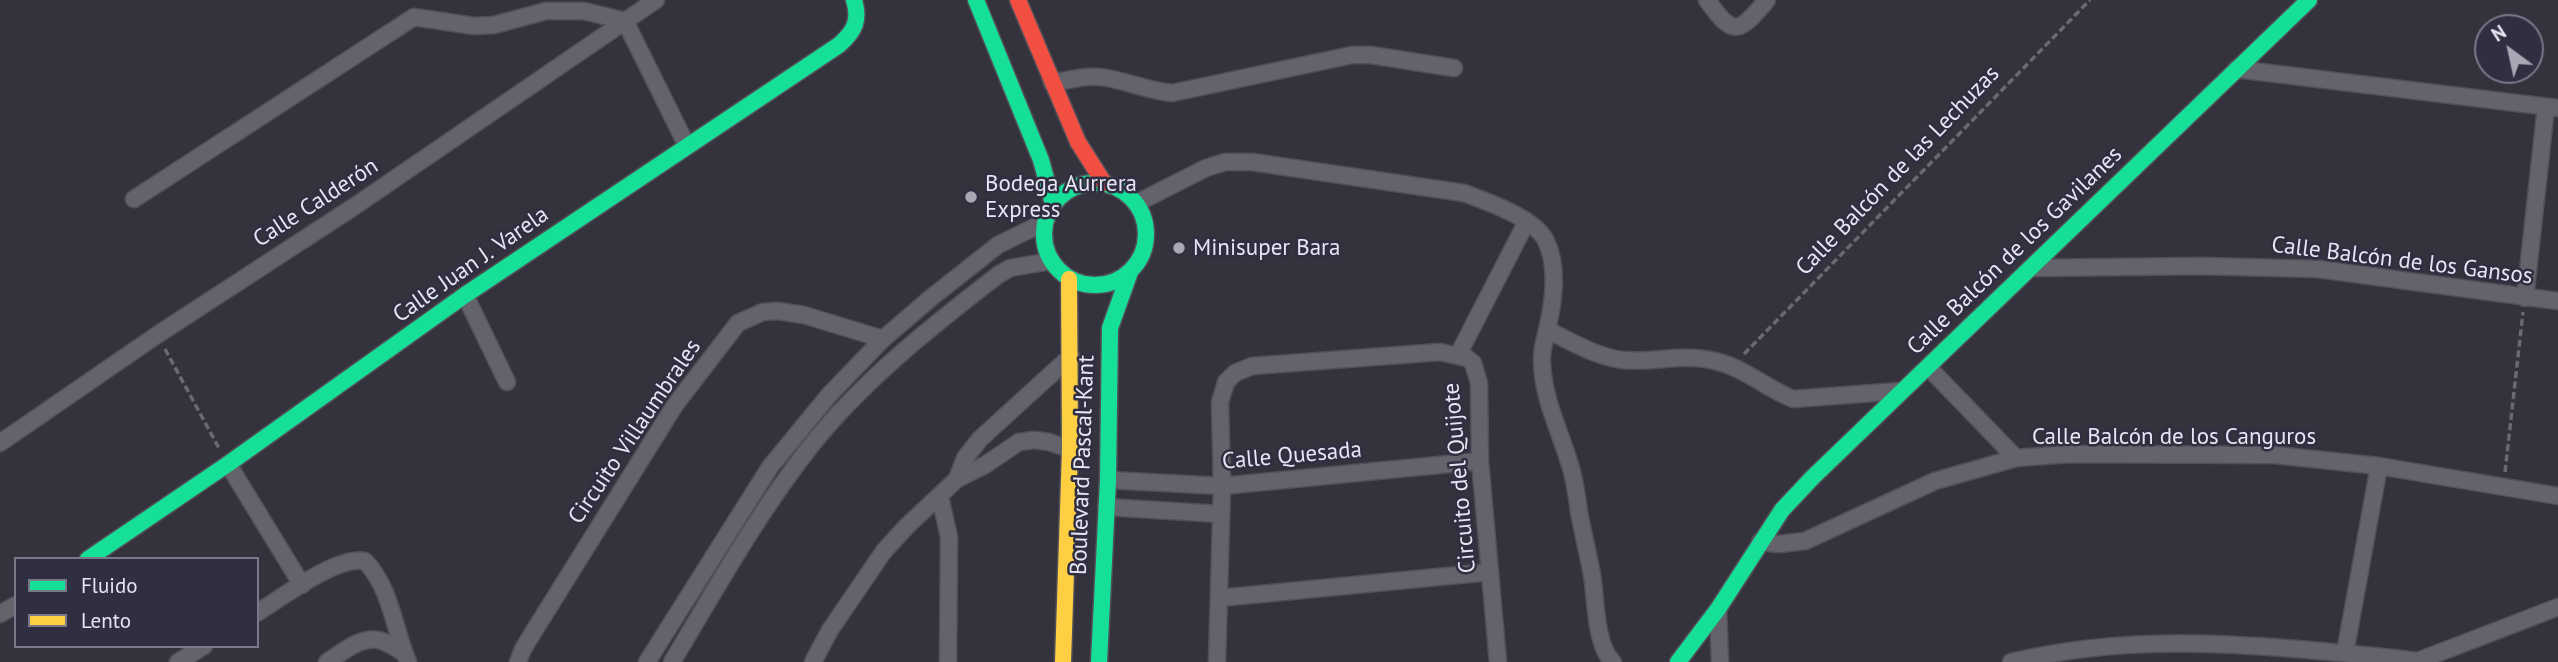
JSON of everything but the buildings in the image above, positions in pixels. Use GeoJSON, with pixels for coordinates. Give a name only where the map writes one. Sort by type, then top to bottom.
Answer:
{"type":"FeatureCollection","features":[{"type":"Feature","properties":{"kind":"street","name":"Calle Calderón"},"geometry":{"type":"LineString","coordinates":[[0,443],[157,335],[355,206],[656,0]]}},
{"type":"Feature","properties":{"kind":"street","name":"Calle Juan J. Varela"},"geometry":{"type":"LineString","coordinates":[[91,557],[228,464],[465,295],[852,34],[859,19],[854,0]]}},
{"type":"Feature","properties":{"kind":"street"},"geometry":{"type":"LineString","coordinates":[[976,0],[1041,160],[1053,204]]}},
{"type":"Feature","properties":{"kind":"street"},"geometry":{"type":"LineString","coordinates":[[1018,0],[1078,142],[1104,183]]}},
{"type":"Feature","properties":{"kind":"street"},"geometry":{"type":"LineString","coordinates":[[1707,0],[1724,23],[1733,28],[1742,27],[1767,0]]}},
{"type":"Feature","properties":{"kind":"street","name":"Calle Balcón de los Gavilanes"},"geometry":{"type":"LineString","coordinates":[[1678,662],[1718,609],[1783,510],[1813,477],[2309,0]]}},
{"type":"Feature","properties":{"kind":"street"},"geometry":{"type":"LineString","coordinates":[[134,199],[414,16],[474,26],[494,25],[546,11],[584,11],[625,22],[687,146]]}},
{"type":"Feature","properties":{"kind":"street"},"geometry":{"type":"LineString","coordinates":[[1052,83],[1088,76],[1172,93],[1352,55],[1371,55],[1454,68]]}},
{"type":"Feature","properties":{"kind":"street"},"geometry":{"type":"LineString","coordinates":[[2236,69],[2552,108],[2525,298]]}},
{"type":"Feature","properties":{"kind":"street"},"geometry":{"type":"LineString","coordinates":[[1137,204],[1206,168],[1226,162],[1252,162],[1464,193],[1491,203],[1526,222],[1546,240],[1552,264],[1553,289],[1542,362],[1546,395],[1571,467],[1592,576],[1600,636],[1613,662]]}},
{"type":"Feature","properties":{"kind":"street"},"geometry":{"type":"LineString","coordinates":[[1104,183],[1123,190],[1137,204],[1145,220],[1147,239],[1142,257],[1130,272],[1111,283],[1090,286],[1069,279],[1051,261],[1044,242],[1045,222],[1053,204],[1068,191],[1085,184],[1104,183]]}},
{"type":"Feature","properties":{"kind":"street"},"geometry":{"type":"LineString","coordinates":[[647,662],[722,540],[771,467],[830,394],[883,339],[998,245],[1045,222]]}},
{"type":"Feature","properties":{"kind":"street"},"geometry":{"type":"LineString","coordinates":[[1458,355],[1526,222]]}},
{"type":"Feature","properties":{"kind":"street"},"geometry":{"type":"LineString","coordinates":[[672,662],[757,520],[815,441],[843,410],[898,355],[998,275],[1010,268],[1051,261]]}},
{"type":"Feature","properties":{"kind":"street","name":"Calle Balcón de los Gansos"},"geometry":{"type":"LineString","coordinates":[[2032,268],[2202,265],[2318,269],[2558,301]]}},
{"type":"Feature","properties":{"kind":"street","name":"Boulevard Pascal-Kant"},"geometry":{"type":"LineString","coordinates":[[1063,662],[1082,614],[1106,507],[1110,328],[1130,272]]}},
{"type":"Feature","properties":{"kind":"street","name":"Boulevard Pascal-Kant"},"geometry":{"type":"LineString","coordinates":[[1069,279],[1070,449],[1082,614],[1099,662]]}},
{"type":"Feature","properties":{"kind":"street"},"geometry":{"type":"LineString","coordinates":[[465,295],[507,382]]}},
{"type":"Feature","properties":{"kind":"street","name":"Circuito Villaumbrales"},"geometry":{"type":"LineString","coordinates":[[518,662],[533,632],[675,405],[738,323],[763,312],[778,311],[804,315],[883,339]]}},
{"type":"Feature","properties":{"kind":"street"},"geometry":{"type":"LineString","coordinates":[[1547,330],[1597,354],[1620,360],[1698,358],[1732,366],[1746,371],[1780,394],[1793,399],[1900,391]]}},
{"type":"Feature","properties":{"kind":"street","name":"Circuito del Quijote"},"geometry":{"type":"LineString","coordinates":[[1217,662],[1222,486],[1220,402],[1226,383],[1235,373],[1252,366],[1440,352],[1467,358],[1472,363],[1479,383],[1480,461],[1498,662]]}},
{"type":"Feature","properties":{"kind":"street"},"geometry":{"type":"LineString","coordinates":[[957,479],[965,458],[980,439],[1071,356]]}},
{"type":"Feature","properties":{"kind":"street"},"geometry":{"type":"LineString","coordinates":[[1928,367],[2016,458]]}},
{"type":"Feature","properties":{"kind":"street"},"geometry":{"type":"LineString","coordinates":[[813,662],[830,630],[884,551],[957,479],[985,465],[1019,442],[1049,442],[1070,449]]}},
{"type":"Feature","properties":{"kind":"street","name":"Calle Balcón de los Canguros"},"geometry":{"type":"LineString","coordinates":[[1760,542],[1779,544],[1805,541],[1935,481],[2016,458],[2069,454],[2275,455],[2379,466],[2558,496]]}},
{"type":"Feature","properties":{"kind":"street","name":"Calle Quesada"},"geometry":{"type":"LineString","coordinates":[[1108,480],[1222,486],[1480,461]]}},
{"type":"Feature","properties":{"kind":"street"},"geometry":{"type":"LineString","coordinates":[[228,464],[302,585]]}},
{"type":"Feature","properties":{"kind":"street"},"geometry":{"type":"LineString","coordinates":[[2345,653],[2379,466]]}},
{"type":"Feature","properties":{"kind":"street"},"geometry":{"type":"LineString","coordinates":[[940,497],[949,537],[948,662]]}},
{"type":"Feature","properties":{"kind":"street"},"geometry":{"type":"LineString","coordinates":[[1106,507],[1221,514]]}},
{"type":"Feature","properties":{"kind":"street"},"geometry":{"type":"LineString","coordinates":[[259,612],[340,564],[356,559],[365,561],[377,576],[406,657]]}},
{"type":"Feature","properties":{"kind":"street"},"geometry":{"type":"LineString","coordinates":[[1219,598],[1490,572]]}},
{"type":"Feature","properties":{"kind":"street"},"geometry":{"type":"LineString","coordinates":[[2011,662],[2046,654],[2122,644],[2212,643],[2345,653],[2419,662],[2558,607]]}},
{"type":"Feature","properties":{"kind":"street"},"geometry":{"type":"LineString","coordinates":[[1718,609],[1720,662]]}},
{"type":"Feature","properties":{"kind":"street"},"geometry":{"type":"LineString","coordinates":[[327,662],[355,644],[367,640],[379,640],[406,657]]}},
{"type":"Feature","properties":{"kind":"street"},"geometry":{"type":"LineString","coordinates":[[178,662],[201,648]]}},
{"type":"Feature","properties":{"kind":"path","name":"Calle Balcón de las Lechuzas"},"geometry":{"type":"LineString","coordinates":[[1732,366],[2090,0]]}},
{"type":"Feature","properties":{"kind":"path"},"geometry":{"type":"LineString","coordinates":[[2503,488],[2525,298]]}},
{"type":"Feature","properties":{"kind":"path"},"geometry":{"type":"LineString","coordinates":[[157,335],[228,464]]}},
{"type":"Feature","properties":{"kind":"traffic: fast"},"geometry":{"type":"LineString","coordinates":[[91,557],[228,464],[465,295],[839,45],[855,25],[854,0]]}},
{"type":"Feature","properties":{"kind":"traffic: fast"},"geometry":{"type":"LineString","coordinates":[[976,0],[1041,160],[1053,204]]}},
{"type":"Feature","properties":{"kind":"traffic: fast"},"geometry":{"type":"LineString","coordinates":[[1678,662],[1718,609],[1782,510],[1813,477],[2309,0]]}},
{"type":"Feature","properties":{"kind":"traffic: fast"},"geometry":{"type":"LineString","coordinates":[[1095,183],[1115,187],[1131,198],[1142,214],[1146,234],[1142,254],[1131,270],[1115,281],[1095,285],[1075,281],[1059,270],[1048,254],[1044,234],[1048,214],[1059,198],[1075,187],[1095,183]]}},
{"type":"Feature","properties":{"kind":"traffic: fast"},"geometry":{"type":"LineString","coordinates":[[1099,662],[1108,480],[1110,328],[1130,272]]}},
{"type":"Feature","properties":{"kind":"traffic: slow"},"geometry":{"type":"LineString","coordinates":[[1063,662],[1070,449],[1069,279]]}},
{"type":"Feature","properties":{"kind":"traffic: jam"},"geometry":{"type":"LineString","coordinates":[[1018,0],[1078,142],[1104,183]]}},
{"type":"Feature","properties":{"kind":"place","name":"Bodega Aurrera Express"},"geometry":{"type":"Point","coordinates":[971,197]}},
{"type":"Feature","properties":{"kind":"place","name":"Minisuper Bara"},"geometry":{"type":"Point","coordinates":[1179,248]}}]}
